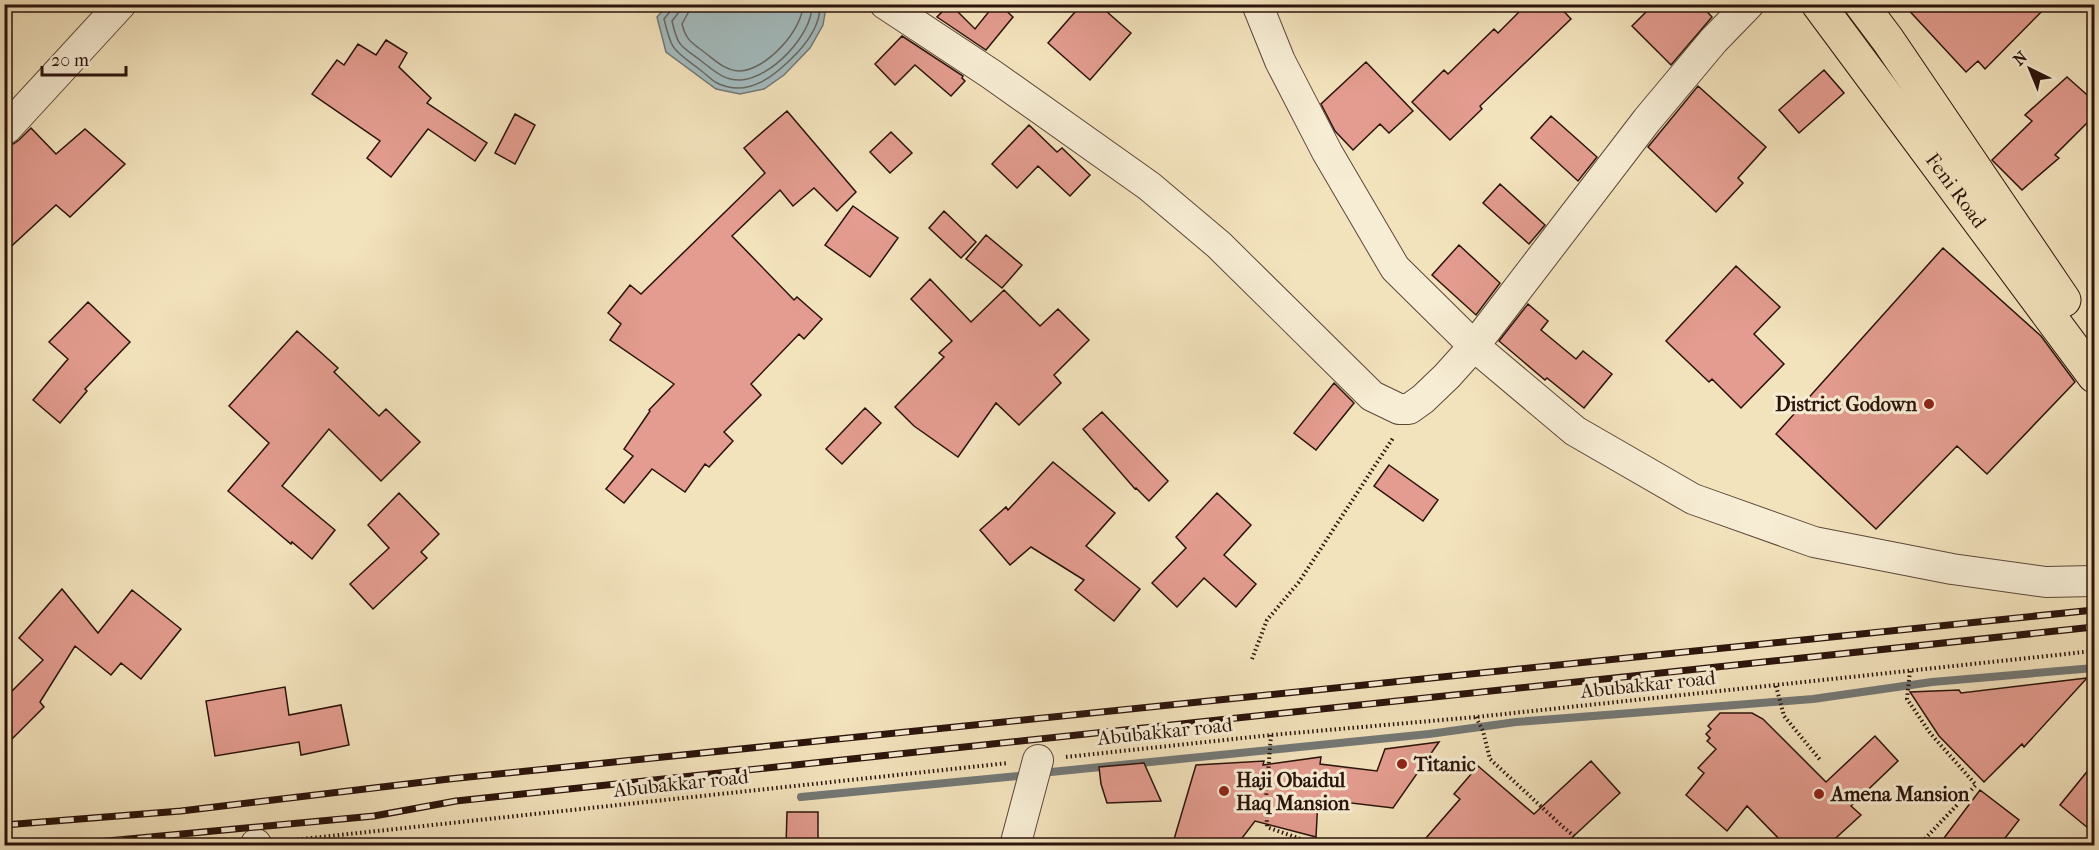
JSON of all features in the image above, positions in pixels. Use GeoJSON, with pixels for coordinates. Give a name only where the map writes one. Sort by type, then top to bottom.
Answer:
{"type":"FeatureCollection","features":[{"type":"Feature","properties":{"kind":"main road","name":"Feni Road"},"geometry":{"type":"LineString","coordinates":[[1818,4],[2094,376]]}},
{"type":"Feature","properties":{"kind":"main road"},"geometry":{"type":"LineString","coordinates":[[1861,4],[2094,341]]}},
{"type":"Feature","properties":{"kind":"street"},"geometry":{"type":"LineString","coordinates":[[7,128],[122,4]]}},
{"type":"Feature","properties":{"kind":"street"},"geometry":{"type":"LineString","coordinates":[[885,4],[991,74],[1149,186],[1219,245],[1372,396],[1399,409],[1409,409],[1423,399],[1474,346],[1647,120],[1714,40],[1749,4]]}},
{"type":"Feature","properties":{"kind":"street"},"geometry":{"type":"LineString","coordinates":[[1257,4],[1280,60],[1328,152],[1395,268],[1474,346],[1575,431],[1692,499],[1814,542],[1952,570],[2046,582],[2094,580]]}},
{"type":"Feature","properties":{"kind":"street"},"geometry":{"type":"LineString","coordinates":[[1016,846],[1038,760]]}},
{"type":"Feature","properties":{"kind":"path"},"geometry":{"type":"LineString","coordinates":[[1252,659],[1267,620],[1299,582],[1409,409]]}},
{"type":"Feature","properties":{"kind":"path","name":"Abubakkar road"},"geometry":{"type":"LineString","coordinates":[[256,845],[1270,735],[1476,717],[2094,651]]}},
{"type":"Feature","properties":{"kind":"path"},"geometry":{"type":"LineString","coordinates":[[1910,671],[1907,699],[1930,733],[1976,785],[1918,846]]}},
{"type":"Feature","properties":{"kind":"path"},"geometry":{"type":"LineString","coordinates":[[1776,686],[1784,716],[1821,761]]}},
{"type":"Feature","properties":{"kind":"path"},"geometry":{"type":"LineString","coordinates":[[1476,717],[1483,731],[1490,759],[1586,846]]}},
{"type":"Feature","properties":{"kind":"path"},"geometry":{"type":"LineString","coordinates":[[1270,735],[1266,799],[1267,827],[1320,846]]}},
{"type":"Feature","properties":{"kind":"water"},"geometry":{"type":"Polygon","coordinates":[[[668,5],[823,5],[826,7],[823,25],[810,48],[784,75],[764,89],[740,94],[716,89],[666,52],[657,17],[668,5]]]}},
{"type":"Feature","properties":{"kind":"building"},"geometry":{"type":"Polygon","coordinates":[[[950,4],[975,29],[995,4],[999,4],[1013,17],[986,50],[937,17],[950,4]]]}},
{"type":"Feature","properties":{"kind":"building"},"geometry":{"type":"Polygon","coordinates":[[[1082,4],[1098,4],[1131,33],[1090,80],[1048,43],[1082,4]]]}},
{"type":"Feature","properties":{"kind":"building"},"geometry":{"type":"Polygon","coordinates":[[[1527,4],[1557,4],[1571,19],[1480,106],[1482,109],[1450,140],[1412,102],[1444,70],[1448,74],[1494,29],[1498,33],[1527,4]]]}},
{"type":"Feature","properties":{"kind":"building"},"geometry":{"type":"Polygon","coordinates":[[[1654,4],[1700,4],[1712,17],[1671,65],[1632,26],[1654,4]]]}},
{"type":"Feature","properties":{"kind":"building"},"geometry":{"type":"Polygon","coordinates":[[[1903,4],[2049,4],[1985,69],[1978,61],[1966,72],[1903,4]]]}},
{"type":"Feature","properties":{"kind":"building"},"geometry":{"type":"Polygon","coordinates":[[[902,36],[963,76],[965,81],[951,96],[915,65],[895,85],[875,64],[902,36]]]}},
{"type":"Feature","properties":{"kind":"building"},"geometry":{"type":"Polygon","coordinates":[[[386,40],[407,53],[399,67],[431,98],[427,103],[487,143],[475,161],[428,129],[391,177],[367,158],[380,141],[312,94],[337,60],[344,65],[358,44],[376,55],[386,40]]]}},
{"type":"Feature","properties":{"kind":"building"},"geometry":{"type":"Polygon","coordinates":[[[1366,62],[1413,111],[1389,133],[1380,124],[1353,150],[1335,131],[1321,104],[1366,62]]]}},
{"type":"Feature","properties":{"kind":"building"},"geometry":{"type":"Polygon","coordinates":[[[1824,70],[1844,93],[1799,133],[1779,110],[1824,70]]]}},
{"type":"Feature","properties":{"kind":"building"},"geometry":{"type":"Polygon","coordinates":[[[2067,77],[2094,101],[2094,116],[2055,155],[2059,158],[2022,190],[1992,160],[2032,121],[2025,115],[2067,77]]]}},
{"type":"Feature","properties":{"kind":"building"},"geometry":{"type":"Polygon","coordinates":[[[1698,86],[1766,147],[1738,178],[1743,183],[1716,212],[1648,147],[1698,86]]]}},
{"type":"Feature","properties":{"kind":"building"},"geometry":{"type":"Polygon","coordinates":[[[787,111],[856,192],[837,211],[814,188],[793,206],[780,190],[732,236],[794,300],[797,297],[822,319],[804,339],[799,334],[751,384],[761,395],[724,432],[733,441],[709,467],[705,464],[685,492],[652,469],[624,503],[606,489],[633,456],[624,449],[649,410],[674,384],[610,340],[621,324],[608,313],[630,285],[641,294],[765,173],[744,148],[787,111]]]}},
{"type":"Feature","properties":{"kind":"building"},"geometry":{"type":"Polygon","coordinates":[[[515,114],[535,125],[515,164],[495,153],[515,114]]]}},
{"type":"Feature","properties":{"kind":"building"},"geometry":{"type":"Polygon","coordinates":[[[1551,116],[1597,157],[1578,181],[1531,138],[1551,116]]]}},
{"type":"Feature","properties":{"kind":"building"},"geometry":{"type":"Polygon","coordinates":[[[1029,125],[1057,152],[1062,148],[1090,175],[1070,196],[1038,166],[1017,188],[992,164],[1029,125]]]}},
{"type":"Feature","properties":{"kind":"building"},"geometry":{"type":"Polygon","coordinates":[[[31,128],[56,154],[85,129],[125,164],[70,217],[56,205],[4,253],[4,145],[13,144],[31,128]]]}},
{"type":"Feature","properties":{"kind":"building"},"geometry":{"type":"Polygon","coordinates":[[[891,132],[912,153],[890,173],[870,152],[891,132]]]}},
{"type":"Feature","properties":{"kind":"building"},"geometry":{"type":"Polygon","coordinates":[[[1500,184],[1545,225],[1529,244],[1483,203],[1500,184]]]}},
{"type":"Feature","properties":{"kind":"building"},"geometry":{"type":"Polygon","coordinates":[[[853,206],[898,238],[870,277],[825,245],[853,206]]]}},
{"type":"Feature","properties":{"kind":"building"},"geometry":{"type":"Polygon","coordinates":[[[944,211],[976,242],[961,258],[929,228],[944,211]]]}},
{"type":"Feature","properties":{"kind":"building"},"geometry":{"type":"Polygon","coordinates":[[[986,235],[1022,265],[1002,288],[966,259],[986,235]]]}},
{"type":"Feature","properties":{"kind":"building"},"geometry":{"type":"Polygon","coordinates":[[[1459,245],[1500,283],[1476,315],[1432,275],[1459,245]]]}},
{"type":"Feature","properties":{"kind":"building","name":"District Godown"},"geometry":{"type":"Polygon","coordinates":[[[1943,248],[2041,336],[2075,382],[1987,474],[1957,446],[1876,529],[1776,434],[1943,248]]]}},
{"type":"Feature","properties":{"kind":"building"},"geometry":{"type":"Polygon","coordinates":[[[1736,266],[1780,307],[1754,334],[1784,364],[1741,408],[1712,379],[1709,382],[1666,341],[1736,266]]]}},
{"type":"Feature","properties":{"kind":"building"},"geometry":{"type":"Polygon","coordinates":[[[930,279],[971,322],[1004,290],[1040,326],[1058,309],[1089,340],[1054,375],[1061,383],[1019,425],[996,403],[958,457],[914,426],[895,407],[944,357],[939,353],[952,341],[911,299],[930,279]]]}},
{"type":"Feature","properties":{"kind":"building"},"geometry":{"type":"Polygon","coordinates":[[[88,302],[130,342],[85,389],[87,391],[60,423],[33,400],[68,359],[49,342],[88,302]]]}},
{"type":"Feature","properties":{"kind":"building"},"geometry":{"type":"Polygon","coordinates":[[[1528,304],[1548,321],[1541,330],[1576,359],[1583,351],[1612,374],[1584,408],[1547,378],[1545,380],[1499,341],[1528,304]]]}},
{"type":"Feature","properties":{"kind":"building"},"geometry":{"type":"Polygon","coordinates":[[[297,331],[338,368],[334,372],[379,416],[386,409],[420,442],[381,481],[329,429],[282,486],[335,530],[312,559],[228,491],[269,443],[229,406],[297,331]]]}},
{"type":"Feature","properties":{"kind":"building"},"geometry":{"type":"Polygon","coordinates":[[[1334,383],[1354,403],[1316,450],[1294,433],[1334,383]]]}},
{"type":"Feature","properties":{"kind":"building"},"geometry":{"type":"Polygon","coordinates":[[[865,408],[881,423],[842,464],[826,449],[865,408]]]}},
{"type":"Feature","properties":{"kind":"building"},"geometry":{"type":"Polygon","coordinates":[[[1102,412],[1168,481],[1149,501],[1135,489],[1083,429],[1102,412]]]}},
{"type":"Feature","properties":{"kind":"building"},"geometry":{"type":"Polygon","coordinates":[[[1053,462],[1115,513],[1086,546],[1140,589],[1114,621],[1075,590],[1084,580],[1031,547],[1010,565],[980,530],[1006,507],[1008,510],[1053,462]]]}},
{"type":"Feature","properties":{"kind":"building"},"geometry":{"type":"Polygon","coordinates":[[[1389,465],[1438,500],[1423,521],[1374,486],[1389,465]]]}},
{"type":"Feature","properties":{"kind":"building"},"geometry":{"type":"Polygon","coordinates":[[[399,493],[439,534],[421,552],[427,558],[373,609],[350,584],[389,548],[368,525],[399,493]]]}},
{"type":"Feature","properties":{"kind":"building"},"geometry":{"type":"Polygon","coordinates":[[[1217,493],[1251,525],[1224,555],[1256,584],[1236,607],[1204,578],[1177,607],[1152,583],[1186,548],[1176,537],[1217,493]]]}},
{"type":"Feature","properties":{"kind":"building"},"geometry":{"type":"Polygon","coordinates":[[[62,589],[98,633],[132,590],[181,629],[141,679],[121,663],[111,675],[75,646],[40,702],[44,707],[4,747],[4,699],[43,660],[19,638],[62,589]]]}},
{"type":"Feature","properties":{"kind":"building"},"geometry":{"type":"Polygon","coordinates":[[[2087,678],[2024,747],[2022,744],[1984,782],[1939,736],[1910,692],[1959,690],[1961,693],[2087,678]]]}},
{"type":"Feature","properties":{"kind":"building"},"geometry":{"type":"Polygon","coordinates":[[[285,687],[289,715],[341,705],[349,745],[301,755],[299,742],[215,756],[206,701],[285,687]]]}},
{"type":"Feature","properties":{"kind":"building"},"geometry":{"type":"Polygon","coordinates":[[[1720,713],[1752,713],[1763,719],[1826,782],[1875,736],[1898,761],[1851,806],[1861,815],[1827,846],[1786,846],[1747,806],[1727,831],[1686,795],[1704,773],[1698,768],[1716,749],[1707,741],[1710,738],[1706,734],[1711,729],[1708,726],[1720,713]]]}},
{"type":"Feature","properties":{"kind":"building"},"geometry":{"type":"Polygon","coordinates":[[[1439,742],[1393,808],[1318,799],[1316,837],[1255,821],[1236,846],[1172,846],[1196,765],[1264,761],[1263,765],[1321,757],[1320,764],[1377,771],[1385,749],[1439,742]]]}},
{"type":"Feature","properties":{"kind":"building"},"geometry":{"type":"Polygon","coordinates":[[[1591,761],[1620,793],[1563,846],[1419,846],[1460,799],[1454,794],[1478,766],[1534,814],[1591,761]]]}},
{"type":"Feature","properties":{"kind":"building"},"geometry":{"type":"Polygon","coordinates":[[[1144,763],[1161,801],[1107,803],[1099,767],[1144,763]]]}},
{"type":"Feature","properties":{"kind":"building"},"geometry":{"type":"Polygon","coordinates":[[[2094,763],[2094,833],[2060,805],[2094,763]]]}},
{"type":"Feature","properties":{"kind":"building"},"geometry":{"type":"Polygon","coordinates":[[[1980,790],[2019,820],[1999,846],[1938,846],[1980,790]]]}},
{"type":"Feature","properties":{"kind":"building"},"geometry":{"type":"Polygon","coordinates":[[[787,812],[818,812],[818,846],[786,846],[787,812]]]}},
{"type":"Feature","properties":{"kind":"waterway"},"geometry":{"type":"LineString","coordinates":[[1041,773],[1429,734],[1516,722],[1813,699],[1932,682],[2094,668]]}},
{"type":"Feature","properties":{"kind":"waterway"},"geometry":{"type":"LineString","coordinates":[[801,797],[1029,775]]}},
{"type":"Feature","properties":{"kind":"railway"},"geometry":{"type":"LineString","coordinates":[[4,825],[181,811],[449,779],[2094,610]]}},
{"type":"Feature","properties":{"kind":"railway"},"geometry":{"type":"LineString","coordinates":[[54,846],[374,816],[456,801],[2094,627]]}},
{"type":"Feature","properties":{"kind":"place","name":"District Godown"},"geometry":{"type":"Point","coordinates":[1929,404]}},
{"type":"Feature","properties":{"kind":"place","name":"Titanic"},"geometry":{"type":"Point","coordinates":[1402,764]}},
{"type":"Feature","properties":{"kind":"place","name":"Haji Obaidul Haq Mansion"},"geometry":{"type":"Point","coordinates":[1224,791]}},
{"type":"Feature","properties":{"kind":"place","name":"Amena Mansion"},"geometry":{"type":"Point","coordinates":[1819,794]}}]}
